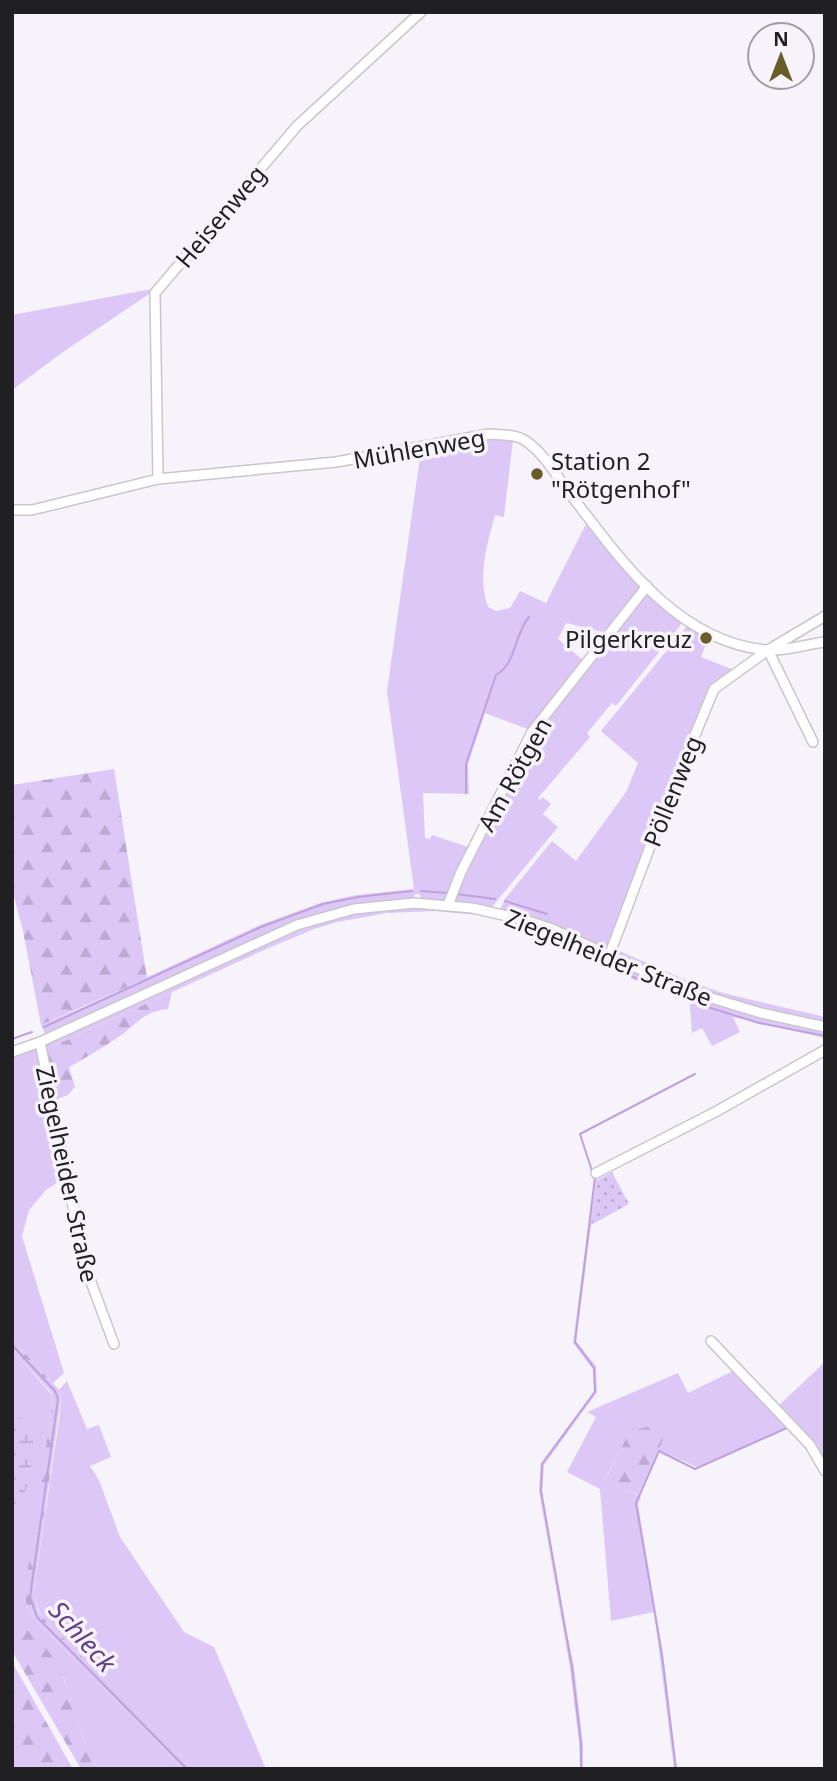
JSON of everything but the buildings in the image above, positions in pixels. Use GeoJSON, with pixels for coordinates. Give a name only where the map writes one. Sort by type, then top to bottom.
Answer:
{"type":"FeatureCollection","features":[{"type":"Feature","properties":{"kind":"street","name":"Heisenweg"},"geometry":{"type":"LineString","coordinates":[[158,479],[155,293],[297,126],[421,12]]}},
{"type":"Feature","properties":{"kind":"street","name":"Mühlenweg"},"geometry":{"type":"LineString","coordinates":[[12,510],[32,510],[158,479],[336,463],[489,434],[507,435],[524,439],[540,454],[615,552],[686,622],[722,639],[768,650],[825,642]]}},
{"type":"Feature","properties":{"kind":"street","name":"Am Rötgen"},"geometry":{"type":"LineString","coordinates":[[448,905],[461,872],[532,732],[647,586]]}},
{"type":"Feature","properties":{"kind":"street","name":"Pöllenweg"},"geometry":{"type":"LineString","coordinates":[[609,956],[713,689],[768,650],[825,616]]}},
{"type":"Feature","properties":{"kind":"street"},"geometry":{"type":"LineString","coordinates":[[768,650],[813,742]]}},
{"type":"Feature","properties":{"kind":"street","name":"Ziegelheider Straße"},"geometry":{"type":"LineString","coordinates":[[12,1052],[313,920],[354,909],[387,905],[448,905],[493,911],[552,929],[711,1000],[825,1027]]}},
{"type":"Feature","properties":{"kind":"street","name":"Ziegelheider Straße"},"geometry":{"type":"LineString","coordinates":[[40,1042],[85,1266],[114,1344]]}},
{"type":"Feature","properties":{"kind":"street"},"geometry":{"type":"LineString","coordinates":[[596,1173],[717,1111],[825,1050]]}},
{"type":"Feature","properties":{"kind":"street"},"geometry":{"type":"LineString","coordinates":[[710,1341],[810,1445],[825,1471]]}},
{"type":"Feature","properties":{"kind":"green space"},"geometry":{"type":"Polygon","coordinates":[[[152,289],[152,292],[12,390],[12,315],[152,289]]]}},
{"type":"Feature","properties":{"kind":"green space"},"geometry":{"type":"Polygon","coordinates":[[[490,437],[513,440],[504,517],[495,515],[484,561],[483,584],[488,607],[496,611],[510,608],[520,591],[546,603],[585,526],[589,523],[642,586],[607,633],[566,623],[558,639],[585,662],[530,730],[485,713],[468,764],[469,794],[423,793],[425,838],[430,839],[432,835],[471,848],[446,901],[422,899],[419,894],[415,894],[413,899],[319,914],[49,1034],[45,1033],[41,1025],[260,925],[323,902],[357,895],[414,889],[387,691],[421,450],[490,437]]]}},
{"type":"Feature","properties":{"kind":"green space"},"geometry":{"type":"Polygon","coordinates":[[[648,591],[683,622],[616,706],[612,703],[587,733],[590,737],[538,798],[540,800],[543,797],[551,804],[543,814],[558,827],[491,908],[455,902],[454,895],[532,735],[648,591]]]}},
{"type":"Feature","properties":{"kind":"green space"},"geometry":{"type":"Polygon","coordinates":[[[687,626],[709,637],[701,657],[734,670],[710,686],[692,736],[656,817],[610,946],[605,950],[500,910],[505,899],[552,841],[576,861],[626,792],[638,763],[601,731],[687,626]]]}},
{"type":"Feature","properties":{"kind":"green space"},"geometry":{"type":"Polygon","coordinates":[[[114,769],[147,978],[41,1025],[12,889],[12,785],[114,769]]]}},
{"type":"Feature","properties":{"kind":"green space"},"geometry":{"type":"Polygon","coordinates":[[[418,906],[495,917],[437,911],[387,913],[337,922],[264,950],[45,1050],[48,1041],[321,921],[350,914],[418,906]]]}},
{"type":"Feature","properties":{"kind":"green space"},"geometry":{"type":"Polygon","coordinates":[[[537,927],[715,1004],[825,1031],[825,1038],[733,1017],[740,1032],[712,1046],[702,1028],[692,1033],[689,996],[646,985],[548,939],[533,929],[537,927]]]}},
{"type":"Feature","properties":{"kind":"green space"},"geometry":{"type":"Polygon","coordinates":[[[615,949],[723,993],[825,1017],[825,1024],[781,1015],[693,989],[615,955],[615,949]]]}},
{"type":"Feature","properties":{"kind":"green space"},"geometry":{"type":"Polygon","coordinates":[[[172,992],[168,1009],[145,1016],[111,1042],[69,1067],[75,1087],[68,1095],[54,1100],[45,1050],[172,992]]]}},
{"type":"Feature","properties":{"kind":"green space"},"geometry":{"type":"Polygon","coordinates":[[[36,1048],[39,1053],[64,1178],[46,1190],[29,1210],[22,1236],[64,1373],[53,1383],[12,1339],[12,1055],[36,1048]]]}},
{"type":"Feature","properties":{"kind":"green space"},"geometry":{"type":"Polygon","coordinates":[[[612,1172],[629,1204],[591,1225],[597,1180],[612,1172]]]}},
{"type":"Feature","properties":{"kind":"green space"},"geometry":{"type":"Polygon","coordinates":[[[595,1176],[597,1180],[576,1341],[596,1366],[597,1392],[544,1465],[542,1491],[574,1667],[583,1744],[583,1769],[580,1769],[570,1668],[539,1491],[541,1463],[594,1391],[593,1369],[573,1343],[594,1181],[592,1177],[595,1176]]]}},
{"type":"Feature","properties":{"kind":"green space"},"geometry":{"type":"Polygon","coordinates":[[[12,1339],[59,1390],[61,1398],[34,1589],[38,1611],[194,1769],[183,1769],[31,1616],[25,1589],[53,1399],[52,1393],[12,1350],[12,1339]]]}},
{"type":"Feature","properties":{"kind":"green space"},"geometry":{"type":"Polygon","coordinates":[[[12,1350],[53,1396],[26,1603],[31,1616],[183,1769],[98,1769],[89,1754],[64,1678],[12,1628],[12,1350]]]}},
{"type":"Feature","properties":{"kind":"green space"},"geometry":{"type":"Polygon","coordinates":[[[825,1362],[825,1468],[776,1408],[825,1362]]]}},
{"type":"Feature","properties":{"kind":"green space"},"geometry":{"type":"Polygon","coordinates":[[[735,1370],[789,1427],[697,1467],[658,1450],[663,1440],[628,1436],[605,1479],[641,1497],[638,1504],[663,1655],[677,1769],[674,1769],[654,1612],[611,1621],[600,1489],[567,1472],[596,1417],[587,1412],[678,1373],[688,1393],[735,1370]]]}},
{"type":"Feature","properties":{"kind":"green space"},"geometry":{"type":"Polygon","coordinates":[[[67,1381],[87,1429],[99,1425],[111,1457],[90,1466],[99,1480],[120,1537],[184,1632],[214,1647],[266,1769],[194,1769],[39,1611],[34,1590],[60,1413],[59,1390],[67,1381]]]}},
{"type":"Feature","properties":{"kind":"green space"},"geometry":{"type":"Polygon","coordinates":[[[18,1416],[30,1424],[33,1446],[30,1472],[18,1521],[13,1525],[12,1417],[18,1416]]]}},
{"type":"Feature","properties":{"kind":"green space"},"geometry":{"type":"Polygon","coordinates":[[[651,1426],[663,1440],[638,1495],[605,1480],[628,1435],[633,1437],[634,1430],[651,1426]]]}},
{"type":"Feature","properties":{"kind":"green space"},"geometry":{"type":"Polygon","coordinates":[[[13,1621],[34,1636],[49,1652],[59,1669],[87,1748],[98,1769],[81,1769],[12,1651],[13,1621]]]}},
{"type":"Feature","properties":{"kind":"green space"},"geometry":{"type":"Polygon","coordinates":[[[12,1662],[73,1769],[12,1769],[12,1662]]]}},
{"type":"Feature","properties":{"kind":"waterway"},"geometry":{"type":"LineString","coordinates":[[466,793],[466,764],[496,675],[503,670],[512,656],[520,632],[529,617]]}},
{"type":"Feature","properties":{"kind":"waterway"},"geometry":{"type":"LineString","coordinates":[[44,1027],[261,927],[323,904],[412,891]]}},
{"type":"Feature","properties":{"kind":"waterway"},"geometry":{"type":"LineString","coordinates":[[421,891],[447,893]]}},
{"type":"Feature","properties":{"kind":"waterway"},"geometry":{"type":"LineString","coordinates":[[456,894],[495,899]]}},
{"type":"Feature","properties":{"kind":"waterway"},"geometry":{"type":"LineString","coordinates":[[505,901],[547,914]]}},
{"type":"Feature","properties":{"kind":"waterway"},"geometry":{"type":"LineString","coordinates":[[552,939],[646,983]]}},
{"type":"Feature","properties":{"kind":"waterway"},"geometry":{"type":"LineString","coordinates":[[698,1004],[759,1023],[825,1036]]}},
{"type":"Feature","properties":{"kind":"waterway"},"geometry":{"type":"LineString","coordinates":[[12,1039],[32,1032]]}},
{"type":"Feature","properties":{"kind":"waterway"},"geometry":{"type":"LineString","coordinates":[[592,1171],[580,1134],[695,1074]]}},
{"type":"Feature","properties":{"kind":"waterway"},"geometry":{"type":"LineString","coordinates":[[581,1769],[581,1744],[572,1667],[541,1491],[542,1464],[595,1392],[594,1368],[575,1342],[595,1177]]}},
{"type":"Feature","properties":{"kind":"waterway","name":"Schleck"},"geometry":{"type":"LineString","coordinates":[[12,1345],[55,1391],[58,1399],[30,1597],[37,1617],[187,1769]]}},
{"type":"Feature","properties":{"kind":"waterway"},"geometry":{"type":"LineString","coordinates":[[676,1769],[662,1655],[636,1503],[659,1451],[695,1469],[789,1427]]}},
{"type":"Feature","properties":{"kind":"place","name":"Station 2 \"Rötgenhof\""},"geometry":{"type":"Point","coordinates":[537,474]}},
{"type":"Feature","properties":{"kind":"place","name":"Pilgerkreuz"},"geometry":{"type":"Point","coordinates":[706,638]}}]}
